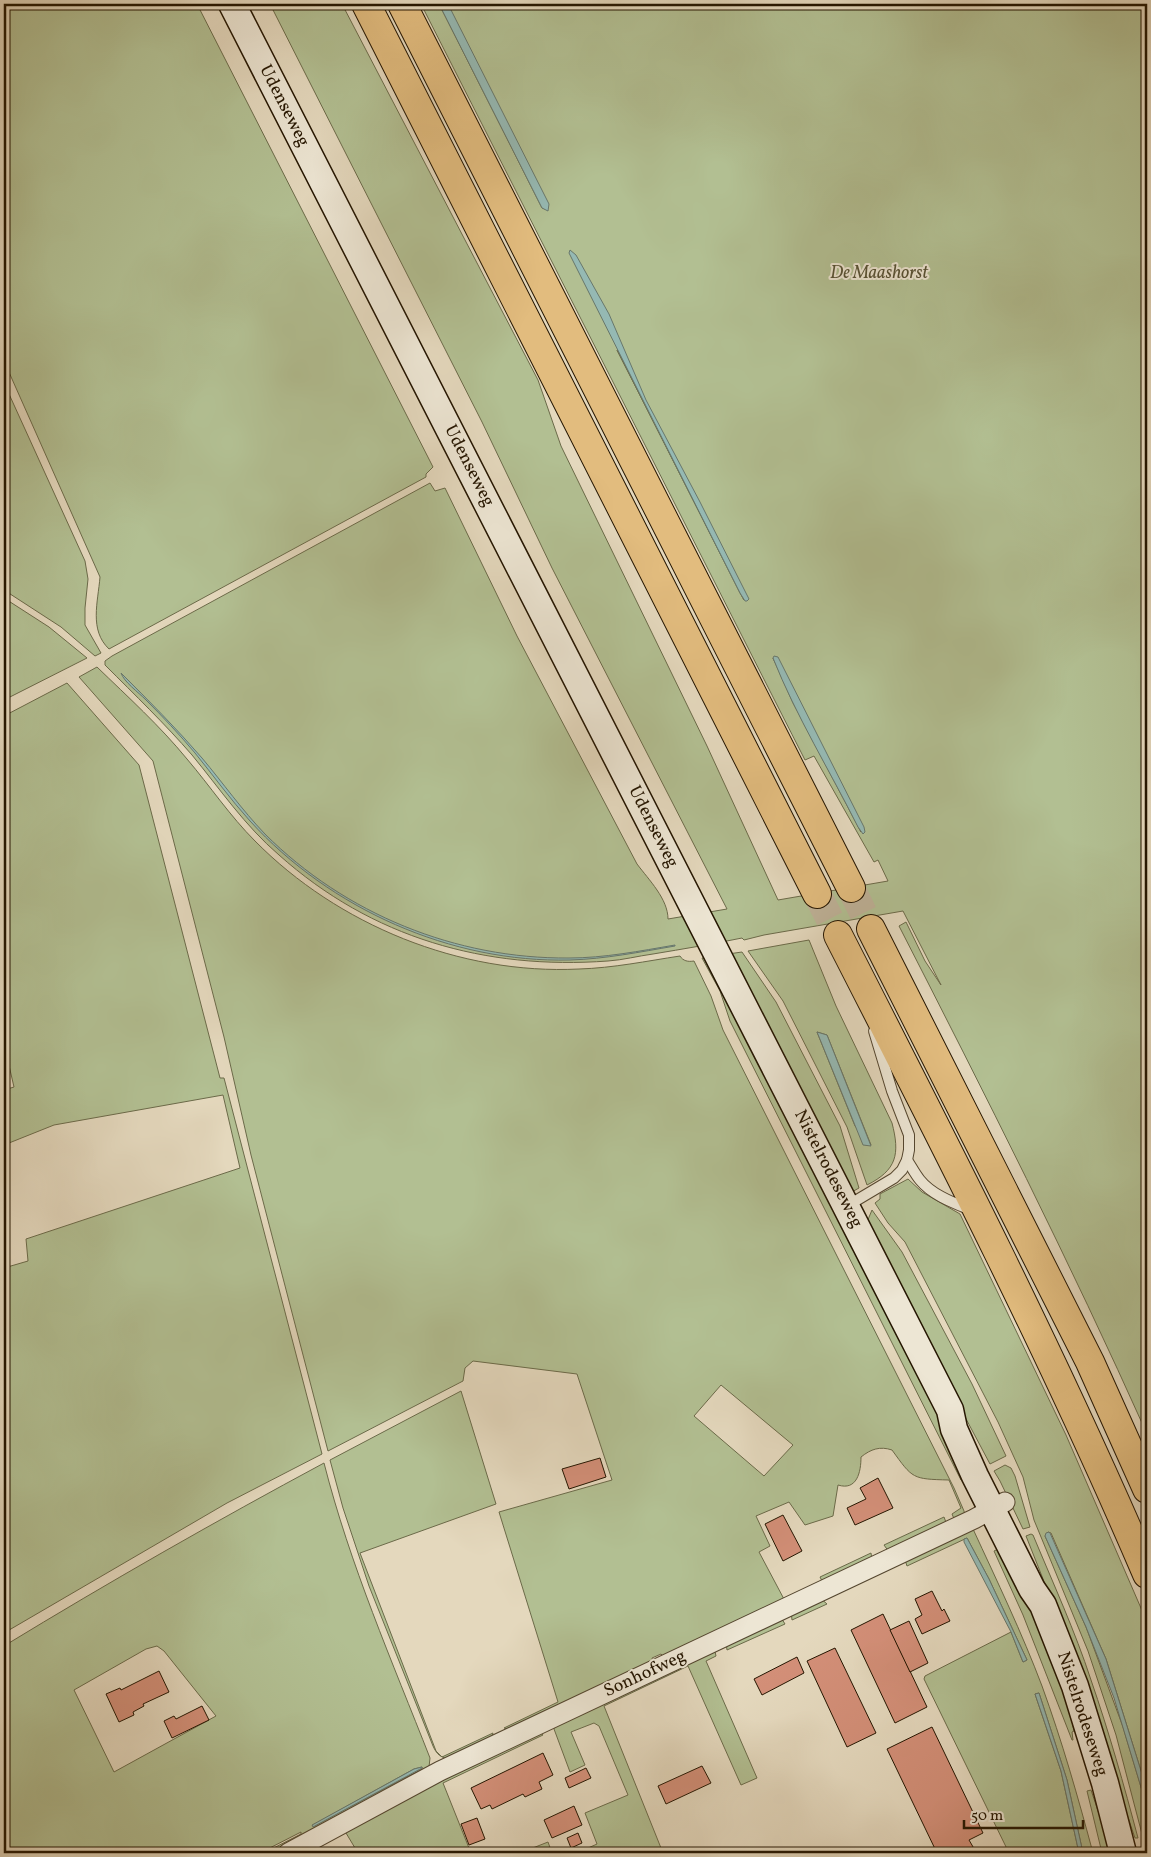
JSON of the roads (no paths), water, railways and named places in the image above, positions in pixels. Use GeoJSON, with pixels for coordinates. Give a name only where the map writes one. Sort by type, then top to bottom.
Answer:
{"type":"FeatureCollection","features":[{"type":"Feature","properties":{"kind":"highway"},"geometry":{"type":"LineString","coordinates":[[366,4],[817,894]]}},
{"type":"Feature","properties":{"kind":"highway"},"geometry":{"type":"LineString","coordinates":[[402,4],[850,888]]}},
{"type":"Feature","properties":{"kind":"highway"},"geometry":{"type":"LineString","coordinates":[[871,930],[1086,1353],[1147,1489]]}},
{"type":"Feature","properties":{"kind":"highway"},"geometry":{"type":"LineString","coordinates":[[838,935],[1029,1314],[1147,1574]]}},
{"type":"Feature","properties":{"kind":"street","name":"Udenseweg"},"geometry":{"type":"LineString","coordinates":[[232,4],[706,929]]}},
{"type":"Feature","properties":{"kind":"street","name":"Nistelrodeseweg"},"geometry":{"type":"LineString","coordinates":[[706,929],[950,1410],[964,1425],[998,1506],[1020,1535],[1040,1584],[1043,1606],[1075,1686],[1105,1783],[1123,1853]]}},
{"type":"Feature","properties":{"kind":"street","name":"Sonhofweg"},"geometry":{"type":"LineString","coordinates":[[288,1853],[440,1771],[998,1506]]}},
{"type":"Feature","properties":{"kind":"lane"},"geometry":{"type":"LineString","coordinates":[[847,1206],[894,1178],[908,1160],[909,1150],[908,1135],[892,1091],[855,968]]}},
{"type":"Feature","properties":{"kind":"lane"},"geometry":{"type":"LineString","coordinates":[[908,1160],[919,1180],[927,1187],[945,1198],[978,1213]]}},
{"type":"Feature","properties":{"kind":"water"},"geometry":{"type":"Polygon","coordinates":[[[439,4],[448,4],[549,204],[548,211],[542,208],[439,4]]]}},
{"type":"Feature","properties":{"kind":"water"},"geometry":{"type":"Polygon","coordinates":[[[570,250],[576,255],[609,314],[646,400],[749,599],[747,601],[745,601],[740,593],[569,253],[570,250]]]}},
{"type":"Feature","properties":{"kind":"water"},"geometry":{"type":"Polygon","coordinates":[[[774,656],[778,657],[864,827],[865,832],[863,834],[782,680],[773,658],[774,656]]]}},
{"type":"Feature","properties":{"kind":"water"},"geometry":{"type":"Polygon","coordinates":[[[121,673],[210,767],[248,816],[265,834],[296,862],[330,887],[367,909],[405,926],[444,940],[485,950],[527,956],[595,957],[675,946],[622,955],[583,959],[525,958],[481,952],[438,941],[395,925],[355,904],[317,880],[282,852],[250,821],[189,746],[128,683],[121,673]]]}},
{"type":"Feature","properties":{"kind":"water"},"geometry":{"type":"Polygon","coordinates":[[[817,1032],[827,1035],[871,1146],[863,1145],[817,1032]]]}},
{"type":"Feature","properties":{"kind":"water"},"geometry":{"type":"Polygon","coordinates":[[[1049,1532],[1106,1659],[1147,1790],[1147,1807],[1114,1698],[1086,1627],[1045,1536],[1049,1532]]]}},
{"type":"Feature","properties":{"kind":"water"},"geometry":{"type":"Polygon","coordinates":[[[967,1538],[989,1579],[1027,1660],[1023,1662],[1011,1632],[964,1542],[964,1539],[967,1538]]]}},
{"type":"Feature","properties":{"kind":"water"},"geometry":{"type":"Polygon","coordinates":[[[1039,1693],[1067,1780],[1083,1853],[1079,1853],[1061,1771],[1035,1694],[1039,1693]]]}},
{"type":"Feature","properties":{"kind":"water"},"geometry":{"type":"Polygon","coordinates":[[[422,1767],[313,1827],[312,1825],[414,1769],[422,1767]]]}},
{"type":"Feature","properties":{"kind":"tunnel"},"geometry":{"type":"LineString","coordinates":[[851,888],[871,929]]}},
{"type":"Feature","properties":{"kind":"tunnel"},"geometry":{"type":"LineString","coordinates":[[817,894],[838,935]]}},
{"type":"Feature","properties":{"kind":"park label","name":"De Maashorst"},"geometry":{"type":"Point","coordinates":[879,273]}}]}
